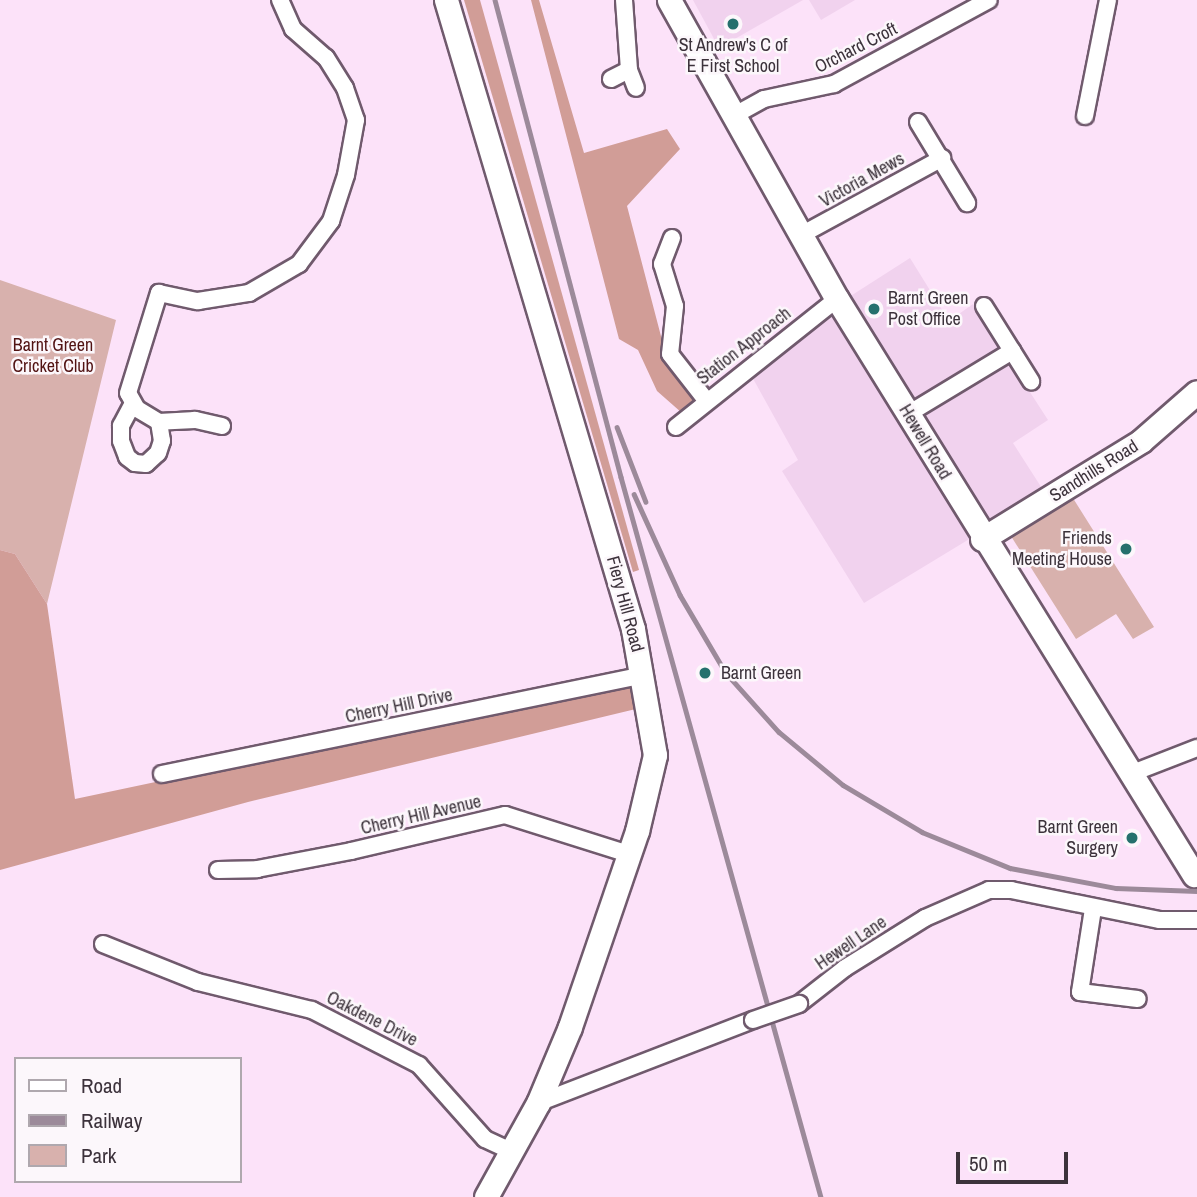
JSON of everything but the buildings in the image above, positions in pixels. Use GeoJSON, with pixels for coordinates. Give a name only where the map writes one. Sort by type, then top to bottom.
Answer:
{"type":"FeatureCollection","features":[{"type":"Feature","properties":{"kind":"street"},"geometry":{"type":"LineString","coordinates":[[222,426],[195,420],[159,422],[132,405],[128,393],[131,376],[159,293],[198,301],[222,300],[249,293],[299,264],[331,221],[346,175],[356,120],[345,88],[326,58],[293,29],[280,0]]}},
{"type":"Feature","properties":{"kind":"street","name":"Fiery Hill Road"},"geometry":{"type":"LineString","coordinates":[[446,0],[603,522],[643,675],[655,755],[629,854],[538,1103],[486,1197]]}},
{"type":"Feature","properties":{"kind":"street"},"geometry":{"type":"LineString","coordinates":[[624,0],[629,70],[636,88]]}},
{"type":"Feature","properties":{"kind":"street","name":"Hewell Road"},"geometry":{"type":"LineString","coordinates":[[669,0],[838,299],[982,539],[1194,875]]}},
{"type":"Feature","properties":{"kind":"street","name":"Orchard Croft"},"geometry":{"type":"LineString","coordinates":[[735,115],[764,99],[834,84],[989,0]]}},
{"type":"Feature","properties":{"kind":"street"},"geometry":{"type":"LineString","coordinates":[[1085,116],[1108,0]]}},
{"type":"Feature","properties":{"kind":"street"},"geometry":{"type":"LineString","coordinates":[[611,79],[629,70]]}},
{"type":"Feature","properties":{"kind":"street"},"geometry":{"type":"LineString","coordinates":[[918,122],[967,203]]}},
{"type":"Feature","properties":{"kind":"street","name":"Victoria Mews"},"geometry":{"type":"LineString","coordinates":[[801,235],[942,158]]}},
{"type":"Feature","properties":{"kind":"street"},"geometry":{"type":"LineString","coordinates":[[672,238],[662,264],[675,306],[670,354],[706,400]]}},
{"type":"Feature","properties":{"kind":"street","name":"Station Approach"},"geometry":{"type":"LineString","coordinates":[[676,427],[706,400],[838,299]]}},
{"type":"Feature","properties":{"kind":"street"},"geometry":{"type":"LineString","coordinates":[[984,306],[1031,381]]}},
{"type":"Feature","properties":{"kind":"street"},"geometry":{"type":"LineString","coordinates":[[908,414],[1012,351]]}},
{"type":"Feature","properties":{"kind":"street","name":"Sandhills Road"},"geometry":{"type":"LineString","coordinates":[[982,539],[1142,441],[1197,392]]}},
{"type":"Feature","properties":{"kind":"street"},"geometry":{"type":"LineString","coordinates":[[132,405],[121,426],[121,442],[127,457],[135,463],[146,464],[158,453],[162,441],[159,422]]}},
{"type":"Feature","properties":{"kind":"street","name":"Cherry Hill Drive"},"geometry":{"type":"LineString","coordinates":[[162,774],[643,675]]}},
{"type":"Feature","properties":{"kind":"street"},"geometry":{"type":"LineString","coordinates":[[1130,774],[1197,748]]}},
{"type":"Feature","properties":{"kind":"street","name":"Cherry Hill Avenue"},"geometry":{"type":"LineString","coordinates":[[218,870],[257,869],[351,851],[505,815],[629,854]]}},
{"type":"Feature","properties":{"kind":"street","name":"Hewell Lane"},"geometry":{"type":"LineString","coordinates":[[538,1103],[799,1004],[864,956],[978,893],[1011,890],[1093,909],[1160,920],[1197,920]]}},
{"type":"Feature","properties":{"kind":"street"},"geometry":{"type":"LineString","coordinates":[[1093,909],[1080,992],[1138,999]]}},
{"type":"Feature","properties":{"kind":"street","name":"Oakdene Drive"},"geometry":{"type":"LineString","coordinates":[[103,944],[198,982],[313,1010],[345,1026],[419,1065],[435,1077],[485,1139],[513,1152]]}},
{"type":"Feature","properties":{"kind":"shaded area"},"geometry":{"type":"Polygon","coordinates":[[[464,0],[480,0],[639,570],[633,572],[464,0]]]}},
{"type":"Feature","properties":{"kind":"shaded area"},"geometry":{"type":"Polygon","coordinates":[[[531,0],[539,0],[584,153],[667,129],[680,149],[627,206],[668,363],[699,400],[682,413],[657,391],[638,350],[619,339],[531,0]]]}},
{"type":"Feature","properties":{"kind":"shaded area","name":"St Andrew's C of E First School"},"geometry":{"type":"Polygon","coordinates":[[[693,0],[803,0],[719,48],[693,0]]]}},
{"type":"Feature","properties":{"kind":"shaded area","name":"St Andrew's C of E First School"},"geometry":{"type":"Polygon","coordinates":[[[809,0],[855,0],[821,20],[809,0]]]}},
{"type":"Feature","properties":{"kind":"shaded area"},"geometry":{"type":"Polygon","coordinates":[[[910,258],[949,321],[973,304],[1048,420],[1013,443],[1045,493],[864,603],[782,471],[798,460],[750,373],[849,297],[910,258]]]}},
{"type":"Feature","properties":{"kind":"shaded area"},"geometry":{"type":"Polygon","coordinates":[[[0,550],[15,554],[47,604],[75,799],[634,681],[640,708],[248,802],[0,870],[0,550]]]}},
{"type":"Feature","properties":{"kind":"green space","name":"Barnt Green Cricket Club"},"geometry":{"type":"Polygon","coordinates":[[[0,280],[116,320],[47,604],[15,554],[0,550],[0,280]]]}},
{"type":"Feature","properties":{"kind":"green space"},"geometry":{"type":"Polygon","coordinates":[[[1071,495],[1154,627],[1133,639],[1116,614],[1076,639],[1009,533],[1071,495]]]}},
{"type":"Feature","properties":{"kind":"railway"},"geometry":{"type":"LineString","coordinates":[[495,0],[621,477],[821,1197]]}},
{"type":"Feature","properties":{"kind":"railway"},"geometry":{"type":"LineString","coordinates":[[617,427],[646,502]]}},
{"type":"Feature","properties":{"kind":"railway"},"geometry":{"type":"LineString","coordinates":[[634,494],[680,595],[726,673],[779,732],[843,785],[922,832],[1010,868],[1116,888],[1197,891]]}},
{"type":"Feature","properties":{"kind":"place","name":"St Andrew's C of E First School"},"geometry":{"type":"Point","coordinates":[733,24]}},
{"type":"Feature","properties":{"kind":"place","name":"Barnt Green Post Office"},"geometry":{"type":"Point","coordinates":[874,309]}},
{"type":"Feature","properties":{"kind":"place","name":"Friends Meeting House"},"geometry":{"type":"Point","coordinates":[1126,549]}},
{"type":"Feature","properties":{"kind":"place","name":"Barnt Green"},"geometry":{"type":"Point","coordinates":[705,673]}},
{"type":"Feature","properties":{"kind":"place","name":"Barnt Green Surgery"},"geometry":{"type":"Point","coordinates":[1132,838]}}]}
